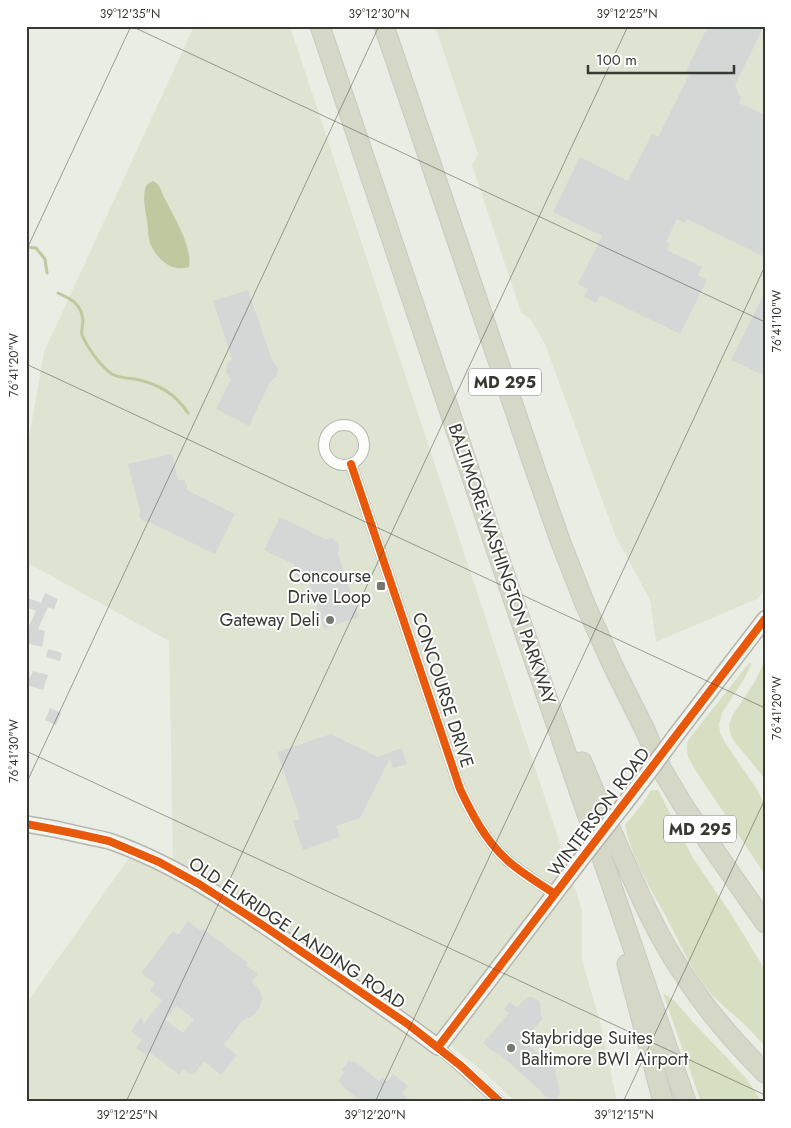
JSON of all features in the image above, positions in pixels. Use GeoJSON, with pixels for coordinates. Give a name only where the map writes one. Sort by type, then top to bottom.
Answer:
{"type":"FeatureCollection","features":[{"type":"Feature","properties":{"kind":"highway","name":"BALTIMORE-WASHINGTON PARKWAY"},"geometry":{"type":"LineString","coordinates":[[320,26],[432,361],[686,1102]]}},
{"type":"Feature","properties":{"kind":"highway","name":"MD 295"},"geometry":{"type":"LineString","coordinates":[[384,26],[561,543],[585,604],[662,770],[685,808],[765,923]]}},
{"type":"Feature","properties":{"kind":"highway"},"geometry":{"type":"LineString","coordinates":[[432,361],[456,405],[525,609],[565,718],[597,800],[646,909],[679,969],[702,1001],[726,1032],[765,1073]]}},
{"type":"Feature","properties":{"kind":"highway"},"geometry":{"type":"LineString","coordinates":[[495,546],[508,608],[615,923],[663,1102]]}},
{"type":"Feature","properties":{"kind":"highway"},"geometry":{"type":"LineString","coordinates":[[645,730],[699,814],[765,906]]}},
{"type":"Feature","properties":{"kind":"street"},"geometry":{"type":"LineString","coordinates":[[350,425],[358,430],[363,437],[363,450],[359,458],[351,464],[338,464],[330,460],[325,452],[324,438],[336,426],[350,425]]}},
{"type":"Feature","properties":{"kind":"street","name":"CONCOURSE DRIVE"},"geometry":{"type":"LineString","coordinates":[[351,464],[460,788],[474,817],[488,838],[506,859],[555,894]]}},
{"type":"Feature","properties":{"kind":"street","name":"WINTERSON ROAD"},"geometry":{"type":"LineString","coordinates":[[438,1047],[765,619]]}},
{"type":"Feature","properties":{"kind":"street","name":"OLD ELKRIDGE LANDING ROAD"},"geometry":{"type":"LineString","coordinates":[[26,824],[109,841],[152,859],[214,892],[438,1047],[500,1102]]}},
{"type":"Feature","properties":{"kind":"shaded area"},"geometry":{"type":"Polygon","coordinates":[[[194,26],[290,26],[582,910],[582,960],[601,1025],[617,1102],[516,1102],[484,1072],[427,1027],[253,908],[193,871],[173,861],[169,641],[26,562],[26,454],[44,352],[194,26]]]}},
{"type":"Feature","properties":{"kind":"shaded area"},"geometry":{"type":"Polygon","coordinates":[[[435,26],[765,26],[765,589],[757,599],[656,642],[650,600],[615,535],[545,344],[531,320],[521,312],[472,165],[478,154],[435,26]]]}},
{"type":"Feature","properties":{"kind":"shaded area"},"geometry":{"type":"Polygon","coordinates":[[[153,181],[160,187],[181,231],[188,250],[189,267],[176,268],[165,263],[156,254],[150,243],[144,197],[146,186],[153,181]]]}},
{"type":"Feature","properties":{"kind":"shaded area"},"geometry":{"type":"Polygon","coordinates":[[[765,659],[765,779],[734,741],[729,725],[732,716],[754,683],[765,659]]]}},
{"type":"Feature","properties":{"kind":"shaded area"},"geometry":{"type":"Polygon","coordinates":[[[750,662],[751,665],[744,679],[722,713],[719,724],[724,741],[756,788],[765,805],[765,875],[694,768],[687,751],[688,740],[750,662]]]}},
{"type":"Feature","properties":{"kind":"shaded area"},"geometry":{"type":"Polygon","coordinates":[[[651,790],[658,790],[693,858],[731,914],[765,970],[765,1045],[712,995],[697,975],[635,858],[625,825],[651,790]]]}},
{"type":"Feature","properties":{"kind":"shaded area"},"geometry":{"type":"Polygon","coordinates":[[[131,855],[172,874],[259,930],[435,1052],[494,1102],[26,1102],[26,1004],[131,855]]]}},
{"type":"Feature","properties":{"kind":"shaded area"},"geometry":{"type":"Polygon","coordinates":[[[663,993],[675,1001],[746,1078],[762,1102],[701,1102],[663,993]]]}},
{"type":"Feature","properties":{"kind":"building"},"geometry":{"type":"Polygon","coordinates":[[[710,26],[764,26],[735,85],[739,95],[742,97],[739,103],[765,115],[765,257],[687,219],[685,223],[677,219],[666,242],[670,244],[667,250],[702,267],[698,275],[707,280],[680,334],[600,295],[596,303],[584,297],[588,289],[578,284],[602,236],[553,212],[580,157],[628,181],[652,134],[658,137],[690,73],[686,71],[704,34],[710,26]]]}},
{"type":"Feature","properties":{"kind":"building"},"geometry":{"type":"Polygon","coordinates":[[[248,290],[272,360],[278,368],[277,376],[270,382],[249,426],[216,409],[231,379],[226,373],[227,364],[232,359],[213,301],[248,290]]]}},
{"type":"Feature","properties":{"kind":"building"},"geometry":{"type":"Polygon","coordinates":[[[765,292],[765,376],[731,360],[765,292]]]}},
{"type":"Feature","properties":{"kind":"building"},"geometry":{"type":"Polygon","coordinates":[[[172,454],[178,480],[184,480],[187,490],[235,514],[215,554],[149,522],[143,521],[139,516],[140,511],[128,464],[172,454]]]}},
{"type":"Feature","properties":{"kind":"building"},"geometry":{"type":"Polygon","coordinates":[[[280,517],[325,539],[333,538],[339,545],[338,554],[359,617],[324,629],[308,580],[301,579],[295,573],[295,565],[264,550],[280,517]]]}},
{"type":"Feature","properties":{"kind":"building"},"geometry":{"type":"Polygon","coordinates":[[[45,593],[58,599],[54,609],[48,607],[38,629],[45,631],[42,647],[26,643],[29,626],[36,611],[26,607],[26,597],[41,603],[45,593]]]}},
{"type":"Feature","properties":{"kind":"building"},"geometry":{"type":"Polygon","coordinates":[[[48,649],[62,653],[60,661],[46,657],[48,649]]]}},
{"type":"Feature","properties":{"kind":"building"},"geometry":{"type":"Polygon","coordinates":[[[33,671],[48,675],[43,690],[27,685],[33,671]]]}},
{"type":"Feature","properties":{"kind":"building"},"geometry":{"type":"Polygon","coordinates":[[[50,708],[61,713],[56,725],[45,720],[50,708]]]}},
{"type":"Feature","properties":{"kind":"building"},"geometry":{"type":"Polygon","coordinates":[[[331,734],[378,757],[402,748],[407,764],[393,768],[390,758],[360,818],[336,826],[340,837],[303,850],[293,821],[300,819],[277,752],[331,734]]]}},
{"type":"Feature","properties":{"kind":"building"},"geometry":{"type":"Polygon","coordinates":[[[188,921],[201,931],[203,929],[248,963],[246,965],[258,974],[252,982],[261,993],[260,1007],[255,1014],[241,1022],[224,1045],[237,1055],[221,1075],[204,1061],[195,1073],[193,1072],[191,1075],[183,1069],[179,1074],[149,1052],[147,1056],[136,1048],[142,1040],[131,1031],[141,1017],[144,1024],[162,1000],[150,991],[155,983],[141,973],[173,931],[178,935],[188,921]],[[176,1006],[165,1020],[183,1033],[194,1019],[176,1006]]]}},
{"type":"Feature","properties":{"kind":"building","name":"Staybridge Suites Baltimore BWI Airport"},"geometry":{"type":"Polygon","coordinates":[[[528,997],[533,997],[540,1002],[540,1015],[543,1018],[523,1041],[538,1053],[540,1050],[553,1061],[560,1094],[553,1102],[498,1053],[483,1043],[509,1013],[504,1009],[510,1002],[517,1008],[528,997]]]}},
{"type":"Feature","properties":{"kind":"building"},"geometry":{"type":"Polygon","coordinates":[[[349,1060],[354,1061],[379,1081],[382,1078],[387,1082],[393,1074],[408,1086],[402,1093],[407,1097],[403,1102],[362,1102],[338,1081],[345,1072],[342,1070],[349,1060]]]}},
{"type":"Feature","properties":{"kind":"waterway"},"geometry":{"type":"LineString","coordinates":[[26,247],[36,248],[45,259],[47,273]]}},
{"type":"Feature","properties":{"kind":"waterway"},"geometry":{"type":"LineString","coordinates":[[58,293],[71,300],[80,309],[83,320],[82,335],[103,367],[117,376],[143,381],[165,390],[188,413]]}},
{"type":"Feature","properties":{"kind":"cycle path"},"geometry":{"type":"LineString","coordinates":[[351,464],[460,789],[469,808],[499,852],[518,869],[555,894]]}},
{"type":"Feature","properties":{"kind":"cycle path"},"geometry":{"type":"LineString","coordinates":[[438,1047],[765,619]]}},
{"type":"Feature","properties":{"kind":"cycle path"},"geometry":{"type":"LineString","coordinates":[[26,824],[109,841],[159,862],[199,884],[409,1025],[461,1066],[500,1102]]}},
{"type":"Feature","properties":{"kind":"place","name":"Concourse Drive Loop"},"geometry":{"type":"Point","coordinates":[381,586]}},
{"type":"Feature","properties":{"kind":"place","name":"Gateway Deli"},"geometry":{"type":"Point","coordinates":[330,620]}},
{"type":"Feature","properties":{"kind":"place","name":"Staybridge Suites Baltimore BWI Airport"},"geometry":{"type":"Point","coordinates":[511,1048]}}]}
